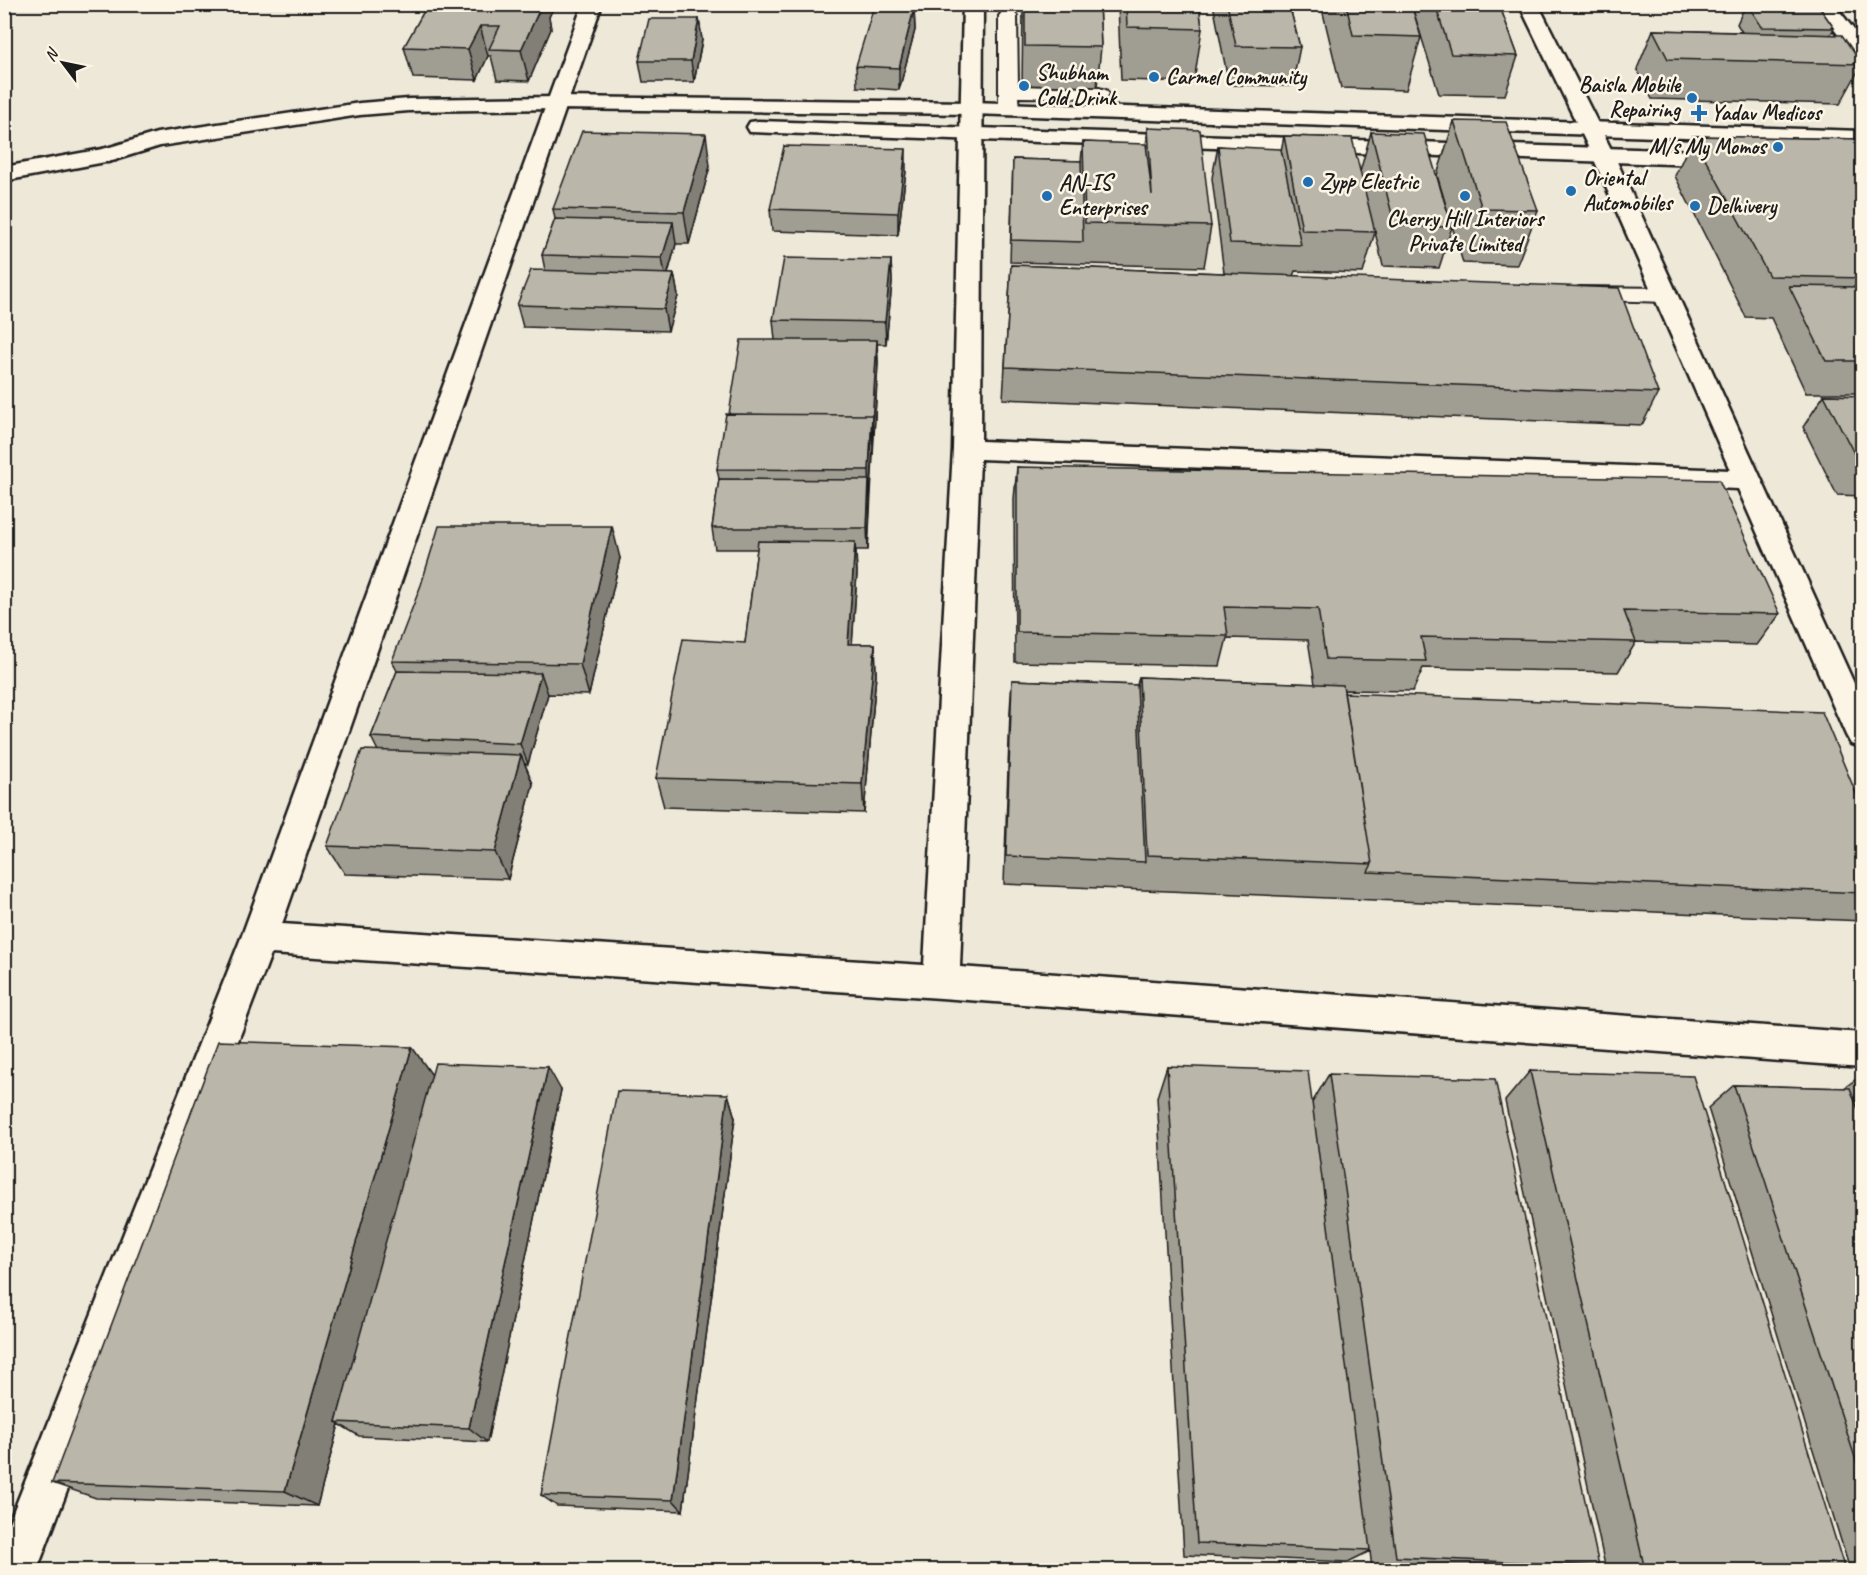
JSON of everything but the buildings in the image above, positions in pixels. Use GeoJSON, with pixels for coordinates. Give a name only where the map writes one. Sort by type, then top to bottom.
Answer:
{"type":"FeatureCollection","features":[{"type":"Feature","properties":{"kind":"street"},"geometry":{"type":"LineString","coordinates":[[14,1570],[259,938],[593,4]]}},
{"type":"Feature","properties":{"kind":"street"},"geometry":{"type":"LineString","coordinates":[[941,982],[967,449],[973,4]]}},
{"type":"Feature","properties":{"kind":"street"},"geometry":{"type":"LineString","coordinates":[[1528,4],[1603,155],[1863,735]]}},
{"type":"Feature","properties":{"kind":"street"},"geometry":{"type":"LineString","coordinates":[[1823,4],[1863,52]]}},
{"type":"Feature","properties":{"kind":"street"},"geometry":{"type":"LineString","coordinates":[[740,127],[973,121],[1009,100],[1591,129],[1863,138]]}},
{"type":"Feature","properties":{"kind":"street"},"geometry":{"type":"LineString","coordinates":[[555,111],[705,125]]}},
{"type":"Feature","properties":{"kind":"street"},"geometry":{"type":"LineString","coordinates":[[4,174],[108,155],[148,155],[354,128],[555,111],[973,121],[1603,155],[1744,159]]}},
{"type":"Feature","properties":{"kind":"street"},"geometry":{"type":"LineString","coordinates":[[967,449],[1750,480]]}},
{"type":"Feature","properties":{"kind":"street"},"geometry":{"type":"LineString","coordinates":[[259,938],[941,982],[1863,1050]]}},
{"type":"Feature","properties":{"kind":"lane"},"geometry":{"type":"LineString","coordinates":[[1008,16],[1009,100],[1099,94]]}},
{"type":"Feature","properties":{"kind":"lane"},"geometry":{"type":"LineString","coordinates":[[1564,293],[1666,295]]}},
{"type":"Feature","properties":{"kind":"railway"},"geometry":{"type":"LineString","coordinates":[[4,13],[17,4]]}},
{"type":"Feature","properties":{"kind":"place","name":"Carmel Community"},"geometry":{"type":"Point","coordinates":[1154,77]}},
{"type":"Feature","properties":{"kind":"place","name":"Shubham Cold Drink"},"geometry":{"type":"Point","coordinates":[1024,86]}},
{"type":"Feature","properties":{"kind":"place","name":"Baisla Mobile Repairing"},"geometry":{"type":"Point","coordinates":[1692,98]}},
{"type":"Feature","properties":{"kind":"place","name":"Yadav Medicos"},"geometry":{"type":"Point","coordinates":[1699,113]}},
{"type":"Feature","properties":{"kind":"place","name":"M/s My Momos"},"geometry":{"type":"Point","coordinates":[1778,147]}},
{"type":"Feature","properties":{"kind":"place","name":"Zypp Electric"},"geometry":{"type":"Point","coordinates":[1308,182]}},
{"type":"Feature","properties":{"kind":"place","name":"Oriental Automobiles"},"geometry":{"type":"Point","coordinates":[1571,191]}},
{"type":"Feature","properties":{"kind":"place","name":"AN-IS Enterprises"},"geometry":{"type":"Point","coordinates":[1047,196]}},
{"type":"Feature","properties":{"kind":"place","name":"Cherry Hill Interiors Private Limited"},"geometry":{"type":"Point","coordinates":[1465,196]}},
{"type":"Feature","properties":{"kind":"place","name":"Delhivery"},"geometry":{"type":"Point","coordinates":[1695,206]}}]}
